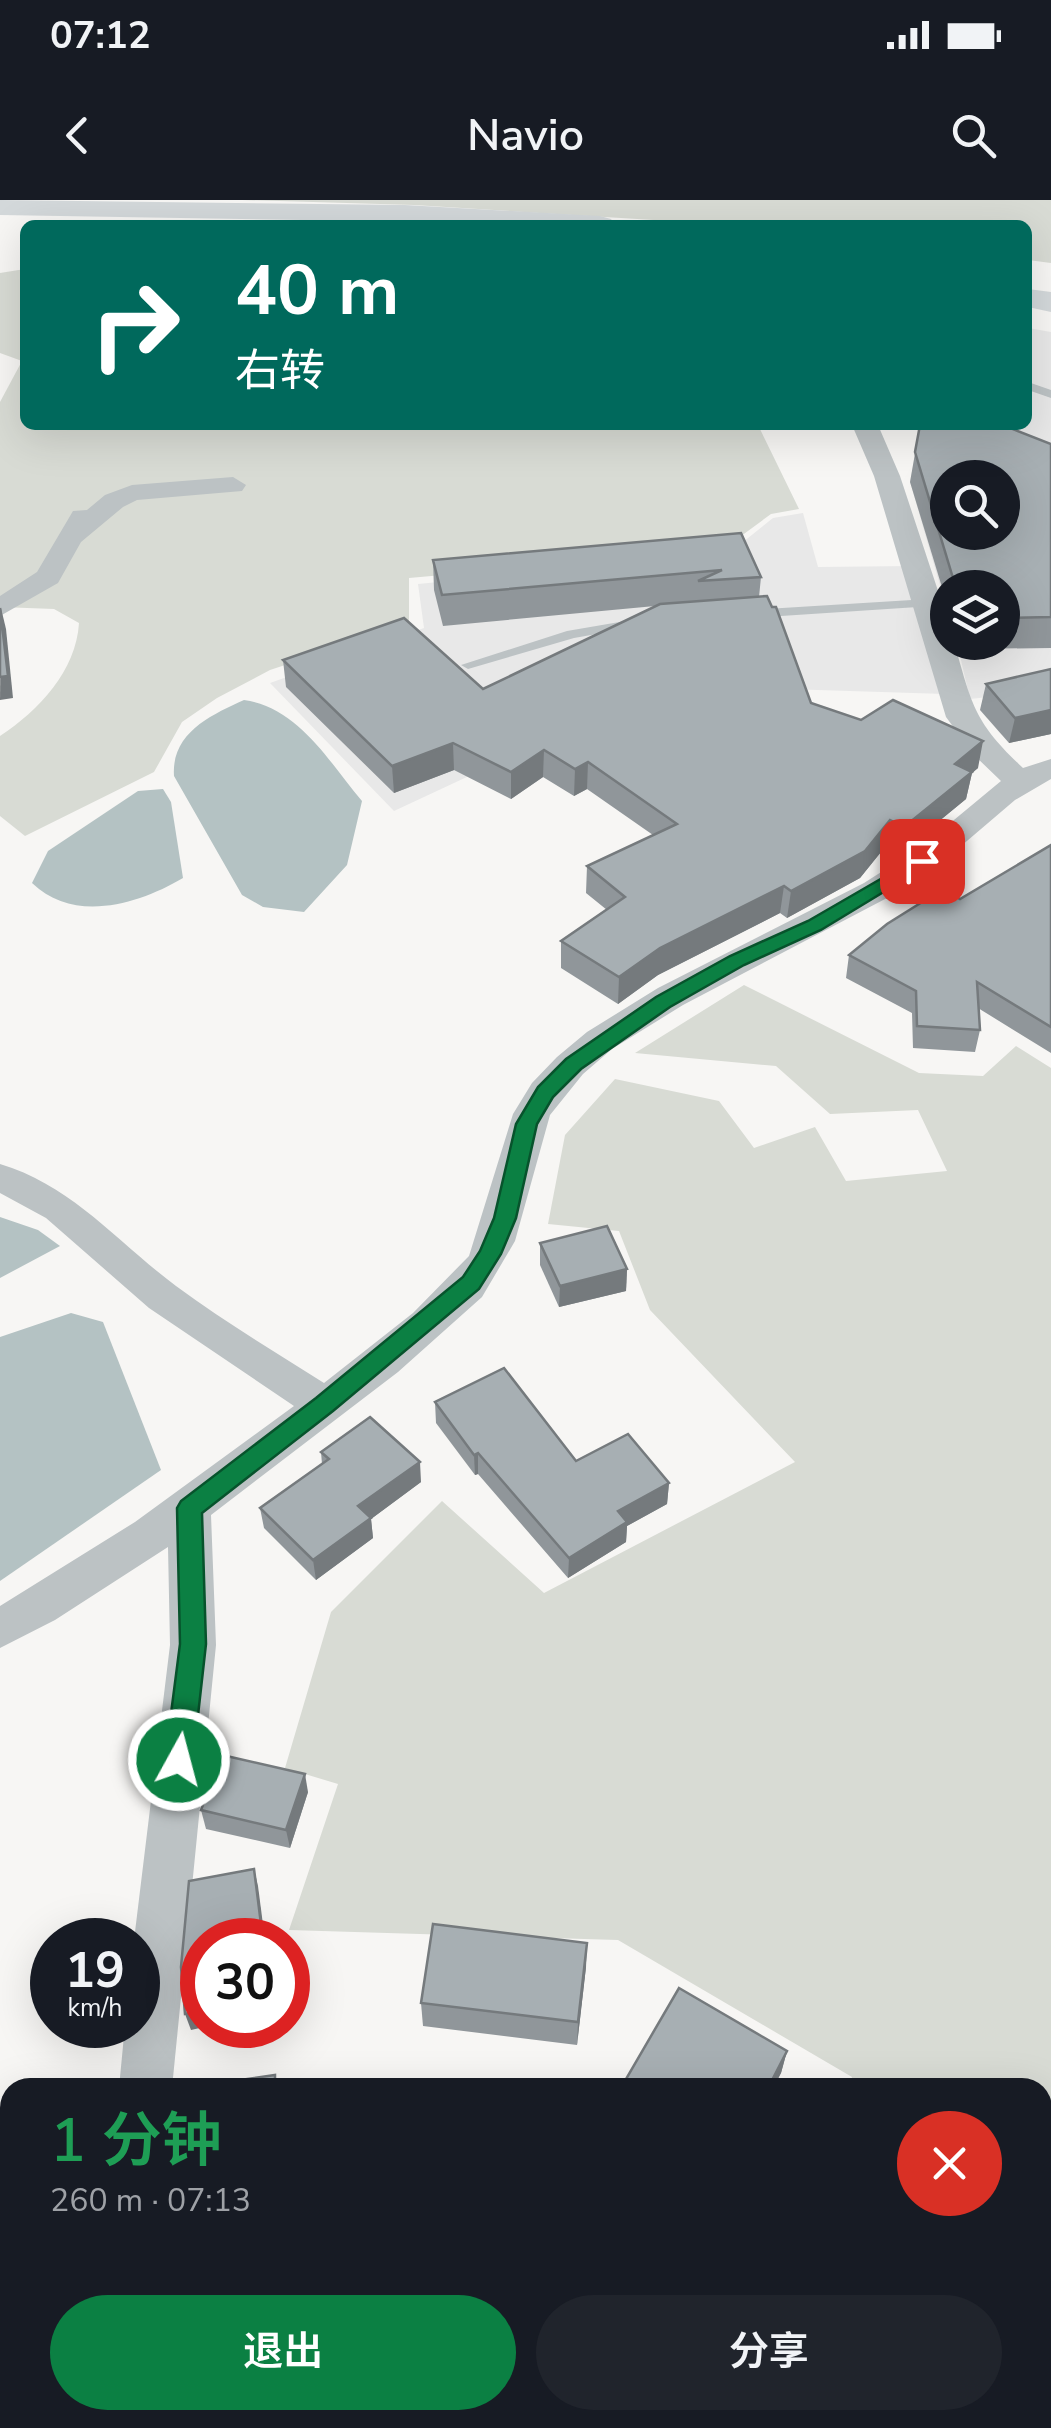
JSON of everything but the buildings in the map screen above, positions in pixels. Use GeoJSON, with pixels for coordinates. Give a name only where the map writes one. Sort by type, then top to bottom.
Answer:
{"type":"FeatureCollection","features":[{"type":"Feature","properties":{"kind":"main road"},"geometry":{"type":"LineString","coordinates":[[0,206],[365,212],[510,220]]}},
{"type":"Feature","properties":{"kind":"street"},"geometry":{"type":"LineString","coordinates":[[0,1628],[72,1592],[189,1508],[325,1405],[471,1283],[490,1254],[505,1218],[527,1124],[546,1092],[574,1064],[663,1002],[737,961],[814,926],[899,876],[1035,775],[985,749],[960,717],[887,476],[867,430]]}},
{"type":"Feature","properties":{"kind":"street"},"geometry":{"type":"LineString","coordinates":[[0,608],[48,577],[106,474]]}},
{"type":"Feature","properties":{"kind":"street"},"geometry":{"type":"LineString","coordinates":[[70,538],[114,501],[132,494],[232,484]]}},
{"type":"Feature","properties":{"kind":"street"},"geometry":{"type":"LineString","coordinates":[[0,622],[30,621]]}},
{"type":"Feature","properties":{"kind":"street"},"geometry":{"type":"LineString","coordinates":[[0,1178],[26,1186],[68,1212],[141,1280],[325,1405]]}},
{"type":"Feature","properties":{"kind":"street"},"geometry":{"type":"LineString","coordinates":[[146,2078],[193,1644],[189,1508]]}},
{"type":"Feature","properties":{"kind":"lane"},"geometry":{"type":"LineString","coordinates":[[741,614],[928,603]]}},
{"type":"Feature","properties":{"kind":"lane"},"geometry":{"type":"LineString","coordinates":[[468,665],[572,634],[654,621]]}},
{"type":"Feature","properties":{"kind":"shaded area"},"geometry":{"type":"Polygon","coordinates":[[[242,200],[1051,200],[1051,263],[1032,261],[1032,220],[654,220],[414,205],[242,200]]]}},
{"type":"Feature","properties":{"kind":"shaded area"},"geometry":{"type":"Polygon","coordinates":[[[20,270],[20,360],[0,353],[0,273],[20,270]]]}},
{"type":"Feature","properties":{"kind":"shaded area"},"geometry":{"type":"Polygon","coordinates":[[[1032,329],[1051,332],[1051,690],[970,699],[961,660],[1020,660],[1020,570],[936,570],[910,482],[920,430],[1032,430],[1032,329]]]}},
{"type":"Feature","properties":{"kind":"shaded area"},"geometry":{"type":"Polygon","coordinates":[[[20,365],[20,430],[760,430],[799,509],[771,514],[722,550],[409,578],[409,624],[270,670],[217,698],[182,722],[154,772],[25,836],[0,816],[0,736],[53,688],[71,657],[79,623],[54,609],[0,607],[0,402],[20,365]]]}},
{"type":"Feature","properties":{"kind":"shaded area"},"geometry":{"type":"Polygon","coordinates":[[[803,513],[818,567],[912,566],[930,636],[930,660],[936,660],[945,694],[664,685],[394,811],[270,683],[424,628],[418,584],[728,554],[773,518],[803,513]]]}},
{"type":"Feature","properties":{"kind":"shaded area"},"geometry":{"type":"Polygon","coordinates":[[[244,700],[264,705],[297,725],[362,801],[347,865],[304,912],[263,907],[242,895],[174,776],[179,748],[186,737],[207,719],[244,700]]]}},
{"type":"Feature","properties":{"kind":"shaded area"},"geometry":{"type":"Polygon","coordinates":[[[163,789],[171,802],[183,878],[147,896],[107,906],[67,903],[32,883],[48,851],[138,791],[163,789]]]}},
{"type":"Feature","properties":{"kind":"shaded area"},"geometry":{"type":"Polygon","coordinates":[[[744,985],[919,1073],[983,1076],[1016,1046],[1051,1068],[1051,2078],[852,2078],[618,1940],[310,1931],[310,1918],[293,1918],[338,1784],[285,1768],[331,1612],[442,1501],[544,1593],[795,1462],[650,1310],[619,1231],[548,1224],[565,1135],[615,1079],[719,1101],[754,1148],[815,1127],[846,1181],[947,1171],[918,1110],[830,1114],[776,1066],[635,1053],[744,985]]]}},
{"type":"Feature","properties":{"kind":"shaded area"},"geometry":{"type":"Polygon","coordinates":[[[0,1217],[38,1230],[60,1246],[0,1278],[0,1217]]]}},
{"type":"Feature","properties":{"kind":"shaded area"},"geometry":{"type":"Polygon","coordinates":[[[71,1313],[103,1322],[161,1470],[0,1581],[0,1337],[71,1313]]]}},
{"type":"Feature","properties":{"kind":"route"},"geometry":{"type":"LineString","coordinates":[[179,1760],[193,1644],[189,1508],[325,1405],[471,1283],[490,1254],[505,1218],[527,1124],[546,1092],[574,1064],[663,1002],[737,961],[814,926],[922,861]]}}]}
